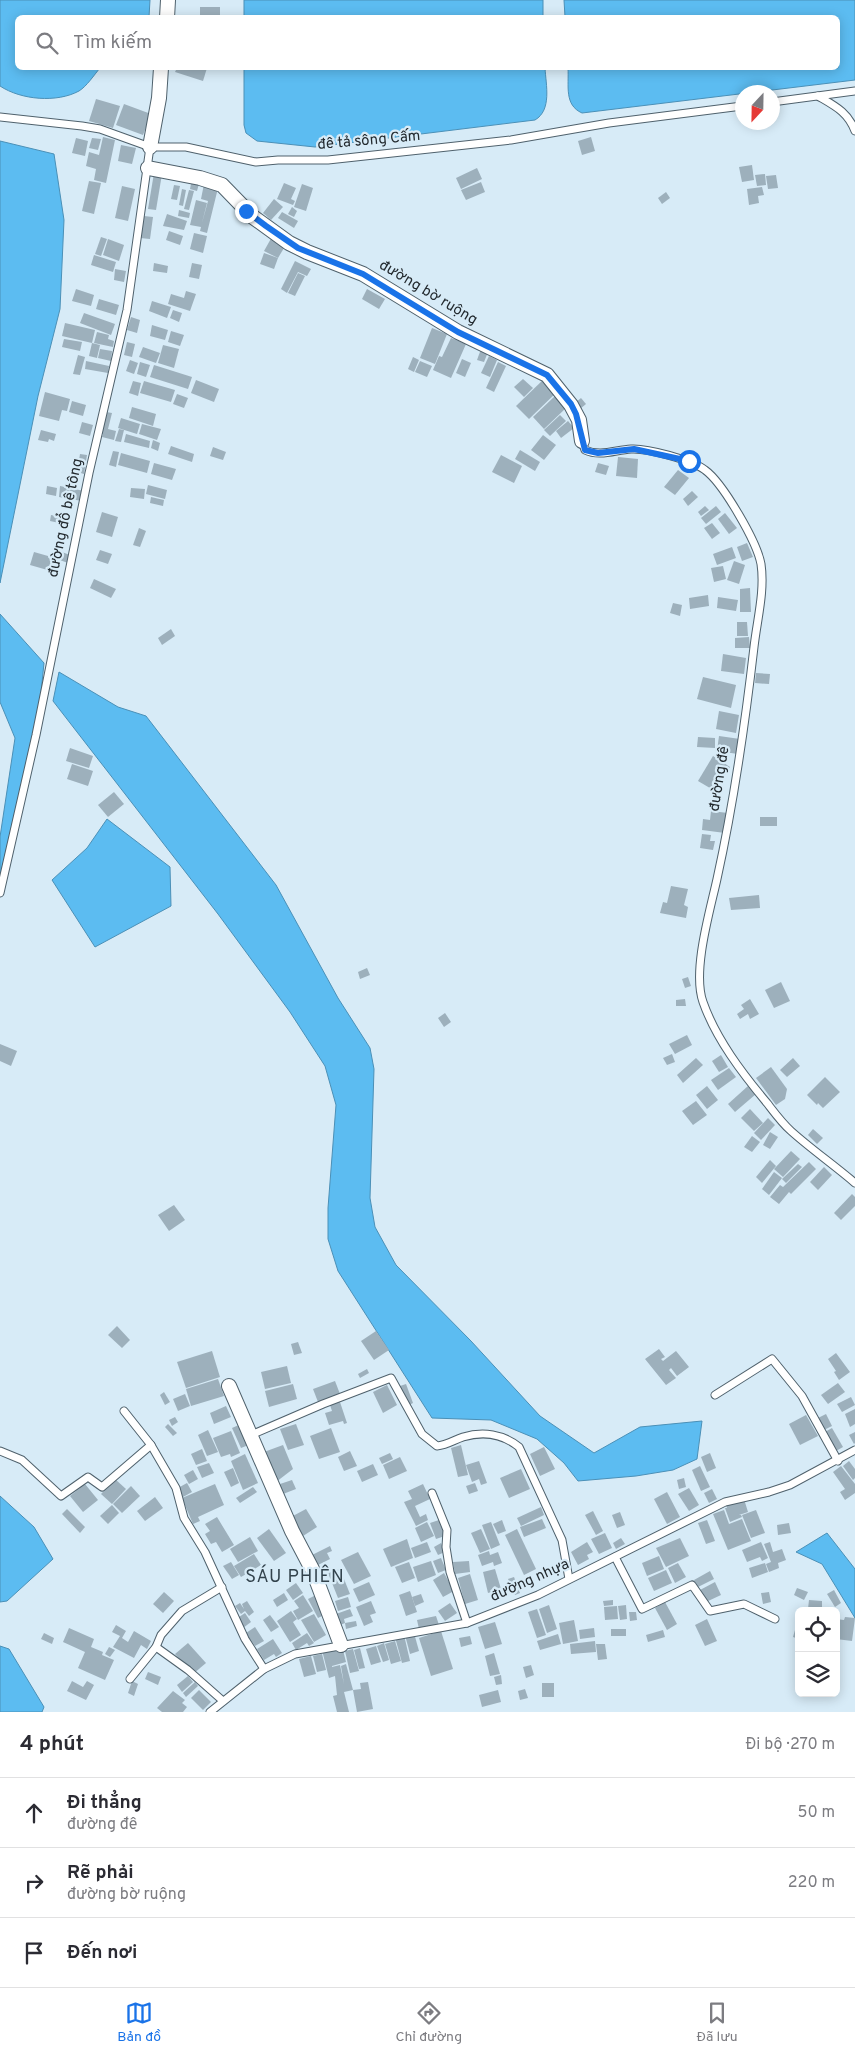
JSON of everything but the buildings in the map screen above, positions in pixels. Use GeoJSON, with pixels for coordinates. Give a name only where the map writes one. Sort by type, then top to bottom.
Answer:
{"type":"FeatureCollection","features":[{"type":"Feature","properties":{"kind":"street"},"geometry":{"type":"LineString","coordinates":[[167,15],[168,0]]}},
{"type":"Feature","properties":{"kind":"street"},"geometry":{"type":"LineString","coordinates":[[150,147],[160,98],[161,70]]}},
{"type":"Feature","properties":{"kind":"street","name":"đường bờ ruộng"},"geometry":{"type":"LineString","coordinates":[[148,168],[200,178],[222,185],[253,217],[289,243],[363,274],[458,332],[547,375],[571,404],[578,420],[582,441]]}},
{"type":"Feature","properties":{"kind":"street"},"geometry":{"type":"LineString","coordinates":[[229,1386],[292,1530],[313,1571],[341,1645]]}},
{"type":"Feature","properties":{"kind":"lane"},"geometry":{"type":"LineString","coordinates":[[780,101],[855,91]]}},
{"type":"Feature","properties":{"kind":"lane"},"geometry":{"type":"LineString","coordinates":[[818,96],[844,111],[851,120],[855,131]]}},
{"type":"Feature","properties":{"kind":"lane","name":"đê tả sông Cấm"},"geometry":{"type":"LineString","coordinates":[[0,117],[82,126],[150,147],[186,147],[256,162],[328,160],[511,140],[609,123],[735,107]]}},
{"type":"Feature","properties":{"kind":"lane","name":"đường đổ bê tông"},"geometry":{"type":"LineString","coordinates":[[0,893],[36,735],[88,473],[127,310],[140,206],[148,168],[150,147]]}},
{"type":"Feature","properties":{"kind":"lane","name":"đường đê"},"geometry":{"type":"LineString","coordinates":[[582,441],[585,450],[589,452],[634,449],[689,461],[704,468],[716,480],[749,533],[759,556],[762,580],[746,721],[727,836],[705,937],[700,988],[702,1001],[738,1068],[788,1128],[855,1183]]}},
{"type":"Feature","properties":{"kind":"lane"},"geometry":{"type":"LineString","coordinates":[[715,1395],[772,1359],[802,1396],[838,1461]]}},
{"type":"Feature","properties":{"kind":"lane"},"geometry":{"type":"LineString","coordinates":[[251,1435],[323,1404],[391,1378],[422,1434],[437,1446],[448,1444],[463,1437],[488,1433],[509,1439],[519,1447],[562,1540],[569,1580]]}},
{"type":"Feature","properties":{"kind":"lane"},"geometry":{"type":"LineString","coordinates":[[124,1410],[151,1445],[176,1488],[184,1518],[205,1552],[245,1640],[264,1669]]}},
{"type":"Feature","properties":{"kind":"lane"},"geometry":{"type":"LineString","coordinates":[[0,1450],[22,1460],[61,1496],[88,1477],[102,1486],[151,1445]]}},
{"type":"Feature","properties":{"kind":"lane","name":"đường nhựa"},"geometry":{"type":"LineString","coordinates":[[210,1712],[264,1669],[295,1654],[467,1623],[569,1580],[668,1528],[725,1502],[790,1485],[838,1461],[855,1450]]}},
{"type":"Feature","properties":{"kind":"lane"},"geometry":{"type":"LineString","coordinates":[[432,1493],[447,1530],[446,1548],[450,1572],[467,1623]]}},
{"type":"Feature","properties":{"kind":"lane"},"geometry":{"type":"LineString","coordinates":[[616,1557],[642,1609],[692,1585],[710,1611],[744,1604],[775,1619]]}},
{"type":"Feature","properties":{"kind":"lane"},"geometry":{"type":"LineString","coordinates":[[130,1679],[156,1647],[161,1635],[182,1611],[222,1587]]}},
{"type":"Feature","properties":{"kind":"lane"},"geometry":{"type":"LineString","coordinates":[[156,1647],[188,1670],[223,1701]]}},
{"type":"Feature","properties":{"kind":"water"},"geometry":{"type":"Polygon","coordinates":[[[0,0],[150,0],[149,15],[15,15],[15,70],[98,70],[79,91],[60,97],[28,97],[0,86],[0,0]]]}},
{"type":"Feature","properties":{"kind":"water"},"geometry":{"type":"Polygon","coordinates":[[[244,0],[543,0],[543,15],[244,15],[244,0]]]}},
{"type":"Feature","properties":{"kind":"water"},"geometry":{"type":"Polygon","coordinates":[[[564,0],[855,0],[855,80],[780,89],[780,85],[735,85],[735,95],[582,113],[576,110],[570,100],[568,70],[840,70],[840,15],[565,15],[564,0]]]}},
{"type":"Feature","properties":{"kind":"water"},"geometry":{"type":"Polygon","coordinates":[[[244,70],[545,70],[546,104],[540,116],[535,120],[315,147],[257,141],[246,133],[244,125],[244,70]]]}},
{"type":"Feature","properties":{"kind":"water"},"geometry":{"type":"Polygon","coordinates":[[[0,141],[54,154],[64,220],[60,309],[38,396],[0,583],[0,141]]]}},
{"type":"Feature","properties":{"kind":"water"},"geometry":{"type":"Polygon","coordinates":[[[0,614],[44,663],[40,703],[0,877],[0,837],[15,738],[0,702],[0,614]]]}},
{"type":"Feature","properties":{"kind":"water"},"geometry":{"type":"Polygon","coordinates":[[[59,672],[118,707],[146,716],[276,885],[338,998],[370,1048],[374,1069],[370,1198],[375,1227],[396,1265],[471,1341],[540,1416],[594,1453],[640,1427],[702,1421],[697,1459],[673,1470],[636,1476],[578,1481],[564,1463],[537,1439],[491,1420],[432,1418],[338,1271],[328,1239],[328,1208],[336,1105],[325,1066],[290,1012],[218,914],[53,701],[59,672]]]}},
{"type":"Feature","properties":{"kind":"water"},"geometry":{"type":"Polygon","coordinates":[[[107,819],[170,867],[171,906],[95,947],[52,880],[87,848],[107,819]]]}},
{"type":"Feature","properties":{"kind":"water"},"geometry":{"type":"Polygon","coordinates":[[[0,1496],[34,1527],[53,1559],[7,1601],[0,1602],[0,1496]]]}},
{"type":"Feature","properties":{"kind":"water"},"geometry":{"type":"Polygon","coordinates":[[[827,1533],[855,1569],[855,1618],[822,1564],[796,1552],[827,1533]]]}},
{"type":"Feature","properties":{"kind":"water"},"geometry":{"type":"Polygon","coordinates":[[[0,1646],[9,1649],[44,1707],[42,1712],[0,1712],[0,1646]]]}},
{"type":"Feature","properties":{"kind":"district","name":"SÁU PHIÊN"},"geometry":{"type":"Point","coordinates":[295,1577]}},
{"type":"Feature","properties":{"kind":"route"},"geometry":{"type":"LineString","coordinates":[[246,211],[298,248],[377,281],[458,332],[549,376],[571,404],[576,414],[585,450],[598,453],[634,449],[689,461]]}}]}
